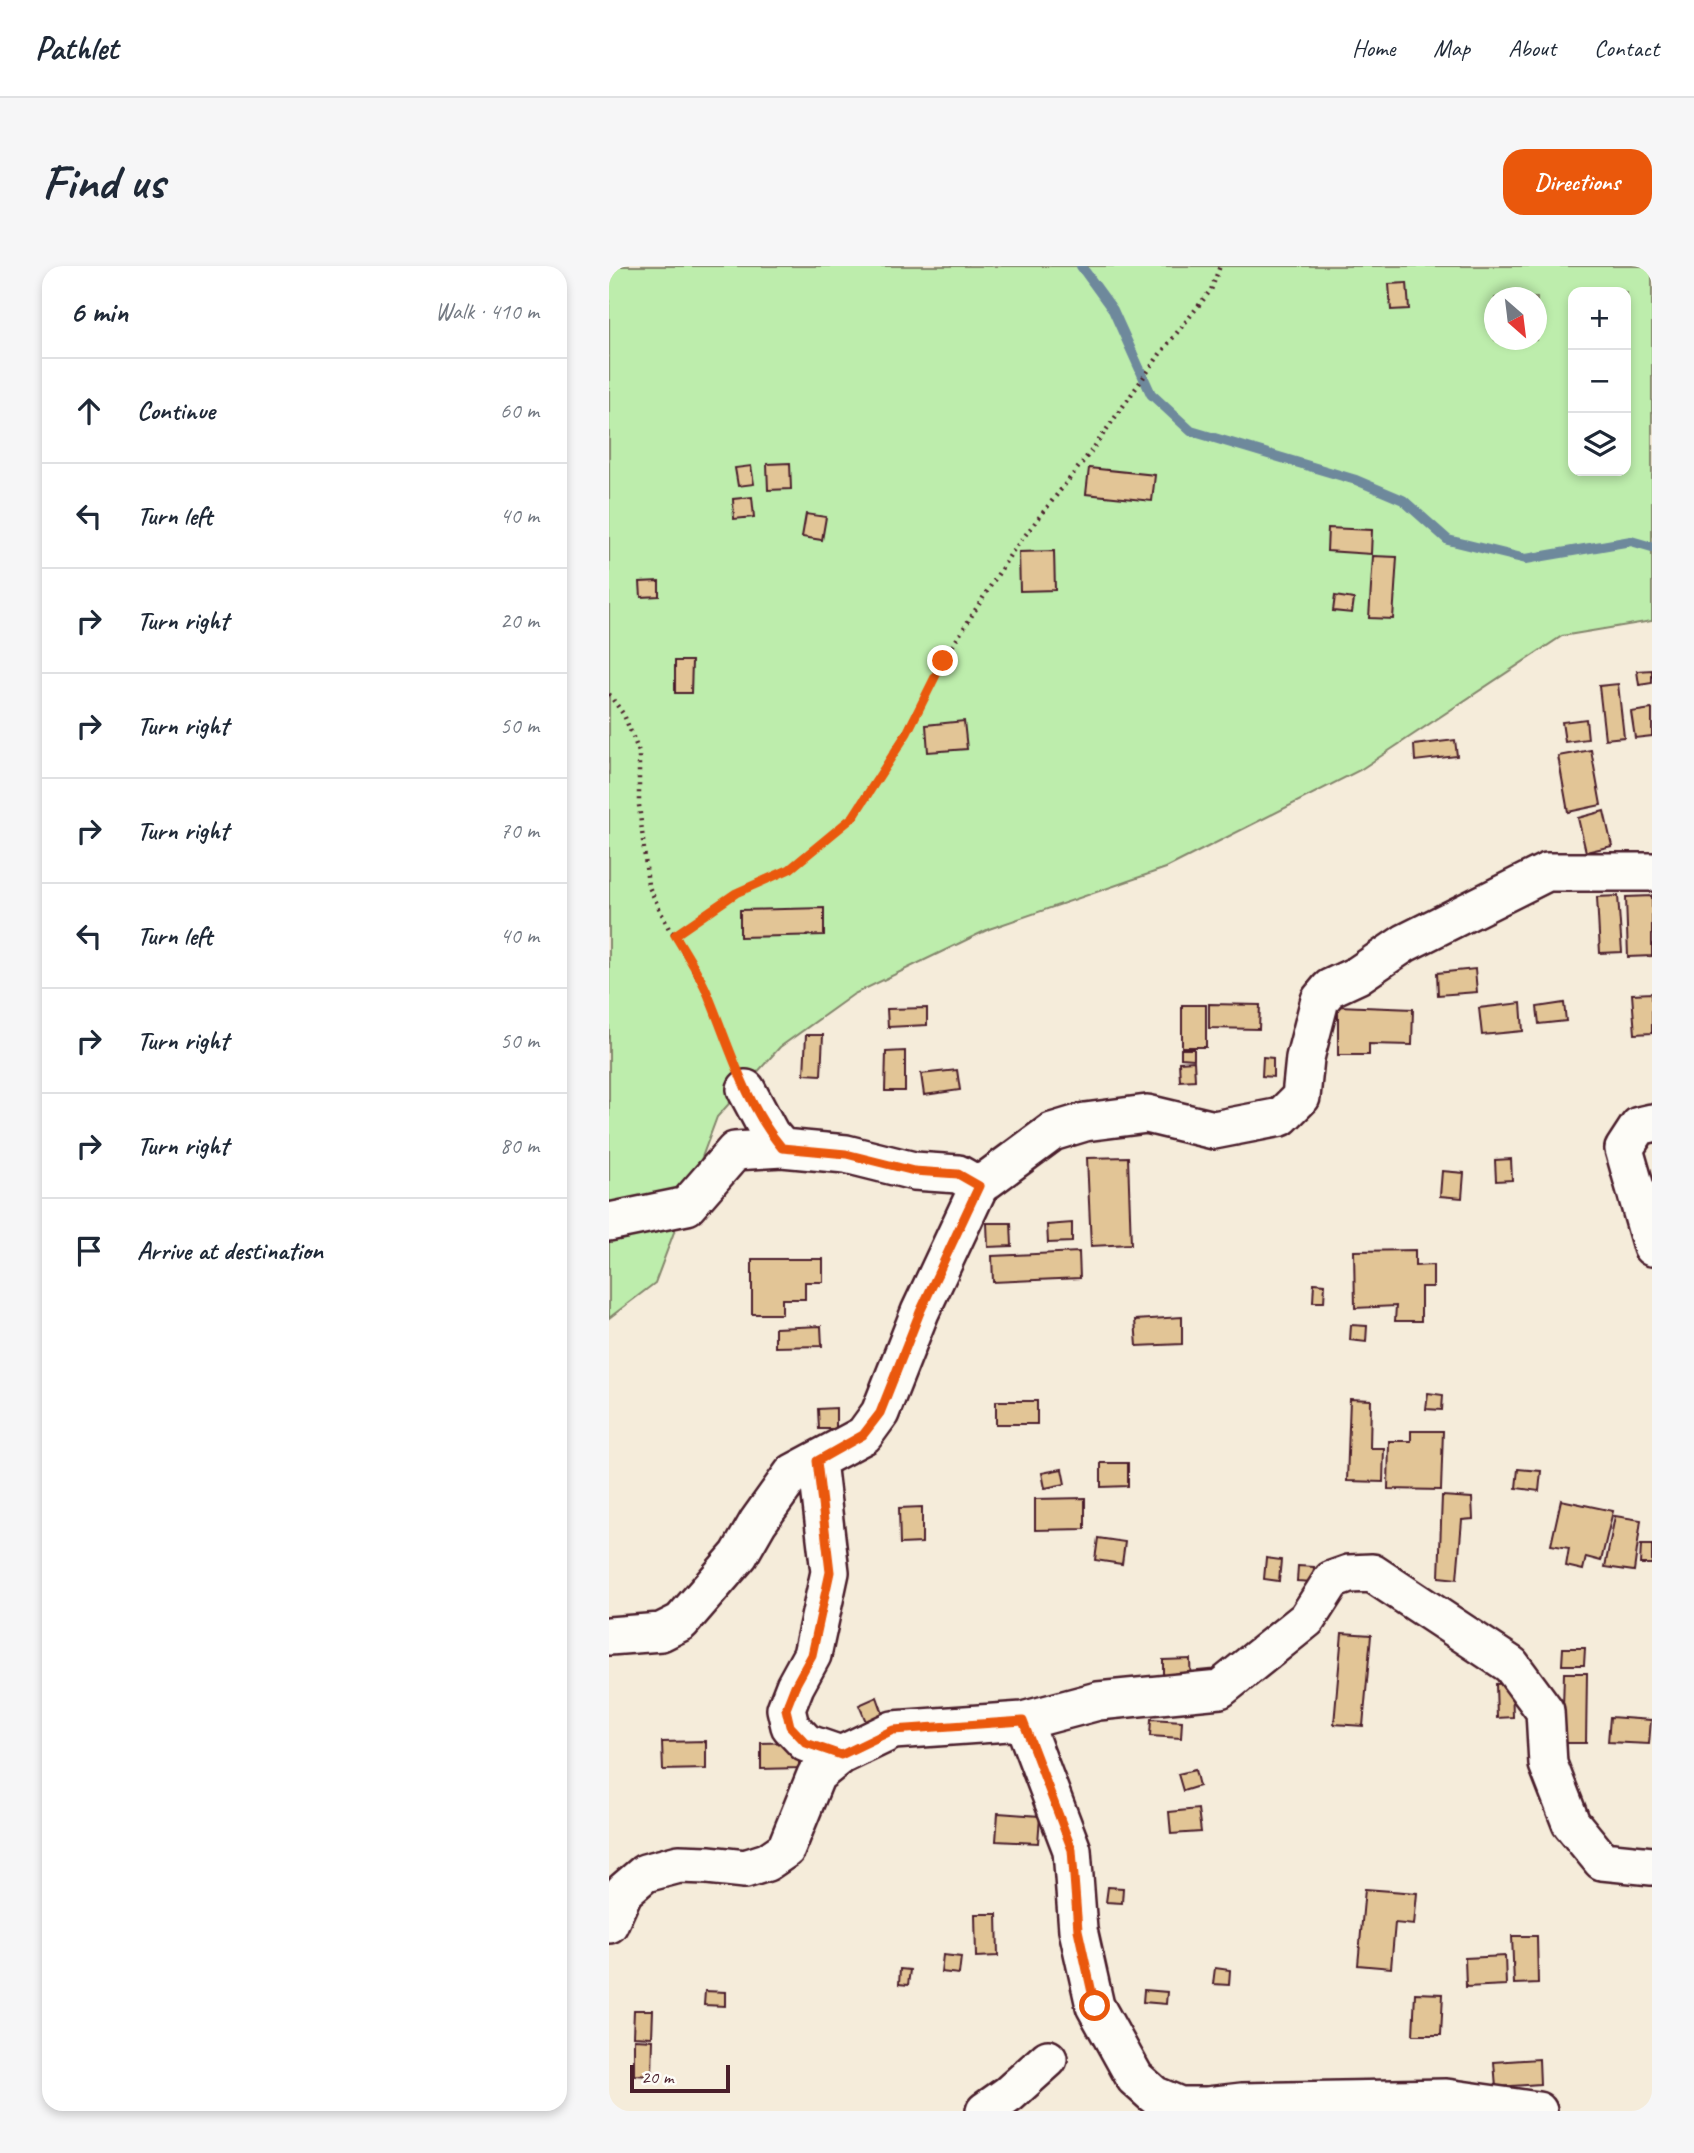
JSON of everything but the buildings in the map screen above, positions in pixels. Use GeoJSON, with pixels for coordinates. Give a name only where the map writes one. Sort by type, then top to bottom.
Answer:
{"type":"FeatureCollection","features":[{"type":"Feature","properties":{"kind":"street"},"geometry":{"type":"LineString","coordinates":[[609,1636],[661,1632],[681,1622],[739,1555],[758,1522],[793,1474],[863,1435],[880,1413],[920,1312],[979,1186],[1052,1132],[1085,1122],[1147,1114],[1214,1129],[1281,1117],[1301,1097],[1305,1058],[1320,1000],[1330,988],[1358,975],[1405,943],[1547,872],[1652,872]]}},
{"type":"Feature","properties":{"kind":"street"},"geometry":{"type":"LineString","coordinates":[[746,1089],[769,1134],[782,1148]]}},
{"type":"Feature","properties":{"kind":"street"},"geometry":{"type":"LineString","coordinates":[[1652,1122],[1639,1126],[1624,1149],[1652,1247]]}},
{"type":"Feature","properties":{"kind":"street"},"geometry":{"type":"LineString","coordinates":[[609,1222],[687,1206],[735,1151],[782,1148],[846,1154],[914,1171],[958,1174],[979,1186]]}},
{"type":"Feature","properties":{"kind":"street"},"geometry":{"type":"LineString","coordinates":[[817,1461],[830,1572],[812,1655],[786,1709],[790,1726],[806,1743],[841,1755]]}},
{"type":"Feature","properties":{"kind":"street"},"geometry":{"type":"LineString","coordinates":[[609,1924],[624,1891],[645,1873],[679,1864],[745,1869],[767,1862],[786,1849],[816,1775],[841,1755],[893,1730],[1023,1721],[1098,1701],[1220,1689],[1307,1619],[1332,1580],[1349,1574],[1372,1573],[1511,1665],[1545,1711],[1548,1763],[1571,1824],[1602,1861],[1652,1866]]}},
{"type":"Feature","properties":{"kind":"street"},"geometry":{"type":"LineString","coordinates":[[1023,1721],[1072,1850],[1078,1930],[1095,2006],[1135,2078],[1154,2095],[1180,2106],[1242,2102],[1446,2098],[1538,2111]]}},
{"type":"Feature","properties":{"kind":"street"},"geometry":{"type":"LineString","coordinates":[[985,2111],[1009,2094],[1048,2059]]}},
{"type":"Feature","properties":{"kind":"path"},"geometry":{"type":"LineString","coordinates":[[675,935],[736,893],[790,869],[853,817],[907,733],[943,661],[1012,552],[1211,290],[1220,266]]}},
{"type":"Feature","properties":{"kind":"path"},"geometry":{"type":"LineString","coordinates":[[609,694],[624,715],[639,752],[639,805],[648,886],[670,931],[675,935],[708,994],[746,1089]]}},
{"type":"Feature","properties":{"kind":"green space"},"geometry":{"type":"Polygon","coordinates":[[[609,266],[1652,266],[1652,621],[1562,636],[1360,770],[1166,868],[989,929],[854,994],[780,1047],[717,1117],[655,1283],[609,1318],[609,266]]]}},
{"type":"Feature","properties":{"kind":"waterway"},"geometry":{"type":"LineString","coordinates":[[1081,266],[1113,310],[1151,394],[1191,431],[1356,480],[1403,500],[1448,540],[1526,559],[1631,541],[1652,547]]}},
{"type":"Feature","properties":{"kind":"route"},"geometry":{"type":"LineString","coordinates":[[943,661],[907,733],[853,817],[790,869],[736,893],[675,935],[708,994],[746,1089],[769,1134],[782,1148],[846,1154],[914,1171],[958,1174],[979,1186],[920,1312],[880,1413],[863,1435],[817,1461],[830,1572],[812,1655],[786,1709],[790,1726],[806,1743],[841,1755],[893,1730],[1023,1721],[1072,1850],[1078,1930],[1095,2006]]}}]}
